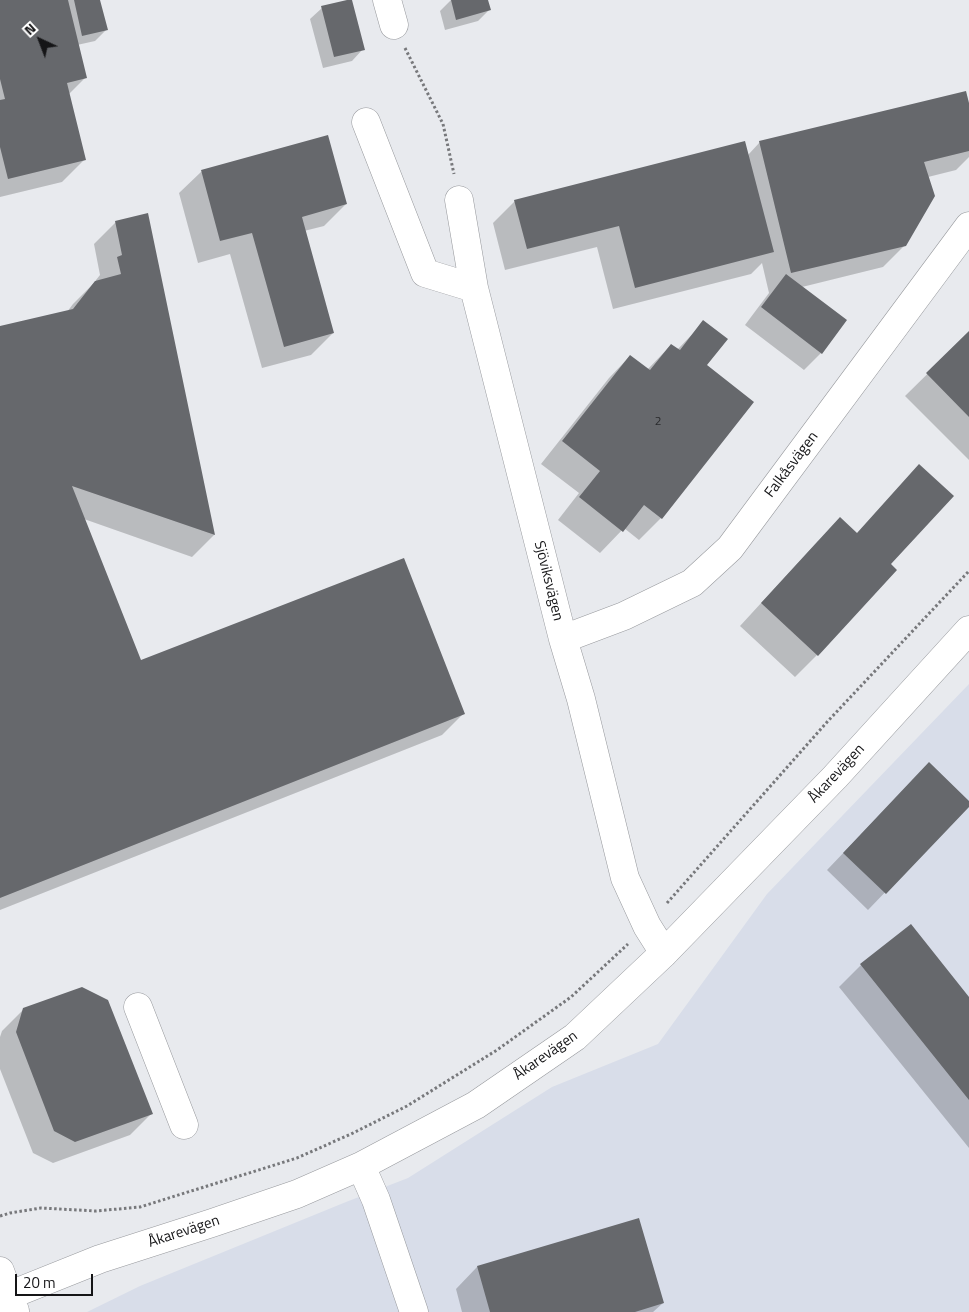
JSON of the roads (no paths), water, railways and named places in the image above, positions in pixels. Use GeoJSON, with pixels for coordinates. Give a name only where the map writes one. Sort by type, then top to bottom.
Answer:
{"type":"FeatureCollection","features":[{"type":"Feature","properties":{"kind":"street"},"geometry":{"type":"LineString","coordinates":[[366,122],[425,273],[474,288]]}},
{"type":"Feature","properties":{"kind":"street","name":"Sjöviksvägen"},"geometry":{"type":"LineString","coordinates":[[459,200],[474,288],[563,639],[581,699],[625,878],[646,926],[664,953]]}},
{"type":"Feature","properties":{"kind":"street","name":"Falkåsvägen"},"geometry":{"type":"LineString","coordinates":[[563,639],[624,616],[692,584],[730,548],[969,226]]}},
{"type":"Feature","properties":{"kind":"street","name":"Åkarevägen"},"geometry":{"type":"LineString","coordinates":[[6,1294],[100,1259],[296,1194],[361,1166],[476,1105],[575,1037],[664,953],[835,777],[969,630]]}},
{"type":"Feature","properties":{"kind":"street"},"geometry":{"type":"LineString","coordinates":[[138,1007],[184,1125]]}},
{"type":"Feature","properties":{"kind":"street"},"geometry":{"type":"LineString","coordinates":[[361,1166],[376,1200],[414,1312]]}}]}
